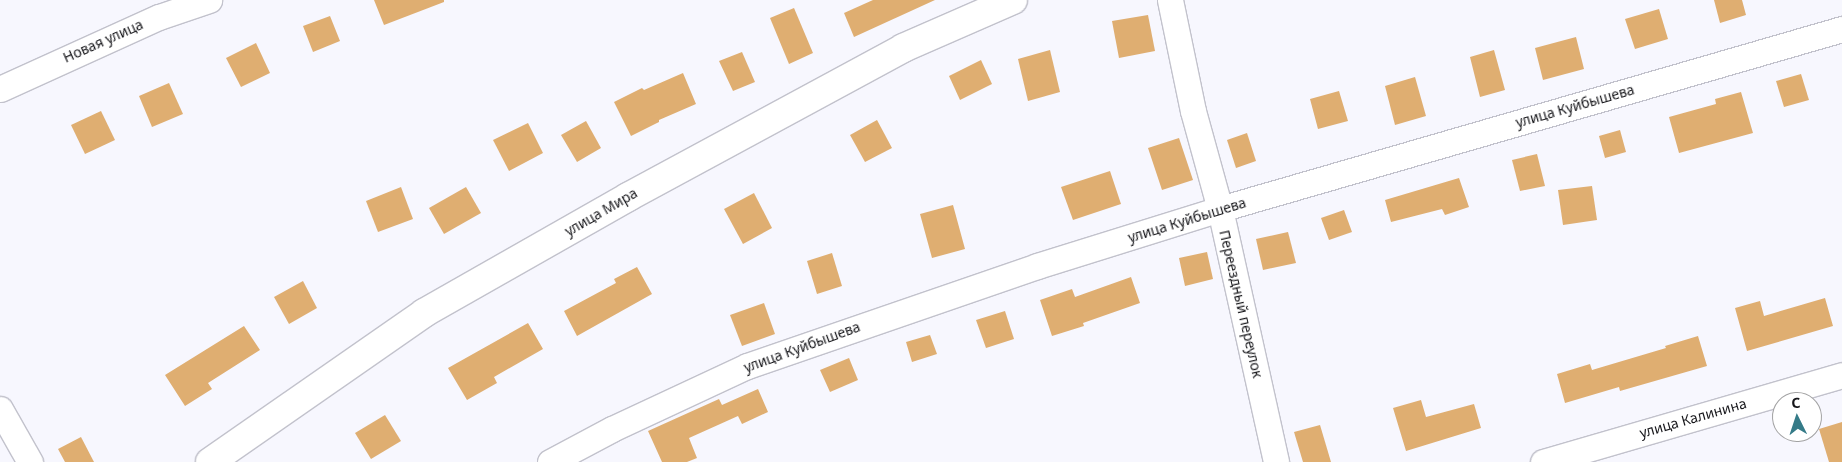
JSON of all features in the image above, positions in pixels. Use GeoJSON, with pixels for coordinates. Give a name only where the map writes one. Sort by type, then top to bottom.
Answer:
{"type":"FeatureCollection","features":[{"type":"Feature","properties":{"kind":"street","name":"Новая улица"},"geometry":{"type":"LineString","coordinates":[[0,89],[165,8],[209,0]]}},
{"type":"Feature","properties":{"kind":"street","name":"улица Мира"},"geometry":{"type":"LineString","coordinates":[[210,462],[424,313],[628,197],[903,48],[1013,0]]}},
{"type":"Feature","properties":{"kind":"street","name":"Переездный переулок"},"geometry":{"type":"LineString","coordinates":[[1170,0],[1193,111],[1220,209],[1276,462]]}},
{"type":"Feature","properties":{"kind":"street","name":"улица Куйбышева"},"geometry":{"type":"LineString","coordinates":[[550,462],[612,429],[748,366],[1037,266],[1220,209],[1842,29]]}},
{"type":"Feature","properties":{"kind":"street","name":"улица Калинина"},"geometry":{"type":"LineString","coordinates":[[1543,462],[1842,375]]}},
{"type":"Feature","properties":{"kind":"street"},"geometry":{"type":"LineString","coordinates":[[0,409],[30,462]]}},
{"type":"Feature","properties":{"kind":"building"},"geometry":{"type":"Polygon","coordinates":[[[374,0],[444,0],[444,2],[384,25],[374,0]]]}},
{"type":"Feature","properties":{"kind":"building"},"geometry":{"type":"Polygon","coordinates":[[[873,0],[935,0],[854,37],[844,13],[873,0]]]}},
{"type":"Feature","properties":{"kind":"building"},"geometry":{"type":"Polygon","coordinates":[[[1714,0],[1742,0],[1746,15],[1720,23],[1714,0]]]}},
{"type":"Feature","properties":{"kind":"building"},"geometry":{"type":"Polygon","coordinates":[[[794,8],[813,53],[789,64],[770,18],[794,8]]]}},
{"type":"Feature","properties":{"kind":"building"},"geometry":{"type":"Polygon","coordinates":[[[1659,9],[1668,39],[1635,49],[1625,19],[1659,9]]]}},
{"type":"Feature","properties":{"kind":"building"},"geometry":{"type":"Polygon","coordinates":[[[1148,15],[1155,51],[1119,58],[1112,21],[1148,15]]]}},
{"type":"Feature","properties":{"kind":"building"},"geometry":{"type":"Polygon","coordinates":[[[330,16],[340,41],[313,52],[303,26],[330,16]]]}},
{"type":"Feature","properties":{"kind":"building"},"geometry":{"type":"Polygon","coordinates":[[[1576,37],[1584,69],[1543,80],[1535,48],[1576,37]]]}},
{"type":"Feature","properties":{"kind":"building"},"geometry":{"type":"Polygon","coordinates":[[[256,43],[270,73],[241,87],[226,58],[256,43]]]}},
{"type":"Feature","properties":{"kind":"building"},"geometry":{"type":"Polygon","coordinates":[[[1050,50],[1060,92],[1028,101],[1018,59],[1050,50]]]}},
{"type":"Feature","properties":{"kind":"building"},"geometry":{"type":"Polygon","coordinates":[[[1494,50],[1505,90],[1480,97],[1470,57],[1494,50]]]}},
{"type":"Feature","properties":{"kind":"building"},"geometry":{"type":"Polygon","coordinates":[[[742,52],[755,82],[733,91],[719,61],[742,52]]]}},
{"type":"Feature","properties":{"kind":"building"},"geometry":{"type":"Polygon","coordinates":[[[981,60],[992,84],[960,100],[949,76],[981,60]]]}},
{"type":"Feature","properties":{"kind":"building"},"geometry":{"type":"Polygon","coordinates":[[[683,73],[696,104],[659,120],[659,122],[631,136],[614,102],[642,88],[644,90],[683,73]]]}},
{"type":"Feature","properties":{"kind":"building"},"geometry":{"type":"Polygon","coordinates":[[[1801,74],[1809,100],[1784,107],[1776,81],[1801,74]]]}},
{"type":"Feature","properties":{"kind":"building"},"geometry":{"type":"Polygon","coordinates":[[[1415,77],[1426,116],[1395,125],[1385,86],[1415,77]]]}},
{"type":"Feature","properties":{"kind":"building"},"geometry":{"type":"Polygon","coordinates":[[[169,83],[183,114],[152,127],[139,96],[169,83]]]}},
{"type":"Feature","properties":{"kind":"building"},"geometry":{"type":"Polygon","coordinates":[[[1339,91],[1348,121],[1318,129],[1310,99],[1339,91]]]}},
{"type":"Feature","properties":{"kind":"building"},"geometry":{"type":"Polygon","coordinates":[[[1741,92],[1753,133],[1679,153],[1669,117],[1716,104],[1715,99],[1741,92]]]}},
{"type":"Feature","properties":{"kind":"building"},"geometry":{"type":"Polygon","coordinates":[[[101,111],[115,140],[85,154],[71,125],[101,111]]]}},
{"type":"Feature","properties":{"kind":"building"},"geometry":{"type":"Polygon","coordinates":[[[877,120],[892,148],[865,162],[850,135],[877,120]]]}},
{"type":"Feature","properties":{"kind":"building"},"geometry":{"type":"Polygon","coordinates":[[[586,121],[601,148],[577,162],[561,135],[586,121]]]}},
{"type":"Feature","properties":{"kind":"building"},"geometry":{"type":"Polygon","coordinates":[[[528,123],[543,153],[509,171],[493,140],[528,123]]]}},
{"type":"Feature","properties":{"kind":"building"},"geometry":{"type":"Polygon","coordinates":[[[1620,130],[1626,152],[1605,158],[1599,136],[1620,130]]]}},
{"type":"Feature","properties":{"kind":"building"},"geometry":{"type":"Polygon","coordinates":[[[1247,133],[1256,161],[1236,168],[1227,140],[1247,133]]]}},
{"type":"Feature","properties":{"kind":"building"},"geometry":{"type":"Polygon","coordinates":[[[1179,138],[1193,180],[1162,190],[1148,148],[1179,138]]]}},
{"type":"Feature","properties":{"kind":"building"},"geometry":{"type":"Polygon","coordinates":[[[1537,154],[1545,186],[1520,191],[1512,160],[1537,154]]]}},
{"type":"Feature","properties":{"kind":"building"},"geometry":{"type":"Polygon","coordinates":[[[1110,171],[1121,204],[1073,220],[1061,187],[1110,171]]]}},
{"type":"Feature","properties":{"kind":"building"},"geometry":{"type":"Polygon","coordinates":[[[1459,178],[1469,207],[1445,215],[1442,209],[1391,222],[1385,200],[1459,178]]]}},
{"type":"Feature","properties":{"kind":"building"},"geometry":{"type":"Polygon","coordinates":[[[1592,186],[1597,220],[1563,225],[1558,190],[1592,186]]]}},
{"type":"Feature","properties":{"kind":"building"},"geometry":{"type":"Polygon","coordinates":[[[401,187],[413,219],[378,232],[366,201],[401,187]]]}},
{"type":"Feature","properties":{"kind":"building"},"geometry":{"type":"Polygon","coordinates":[[[466,187],[481,213],[444,234],[429,208],[466,187]]]}},
{"type":"Feature","properties":{"kind":"building"},"geometry":{"type":"Polygon","coordinates":[[[754,193],[772,228],[743,244],[724,209],[754,193]]]}},
{"type":"Feature","properties":{"kind":"building"},"geometry":{"type":"Polygon","coordinates":[[[953,205],[965,249],[932,258],[920,214],[953,205]]]}},
{"type":"Feature","properties":{"kind":"building"},"geometry":{"type":"Polygon","coordinates":[[[1344,210],[1352,232],[1329,240],[1321,218],[1344,210]]]}},
{"type":"Feature","properties":{"kind":"building"},"geometry":{"type":"Polygon","coordinates":[[[1288,232],[1296,263],[1263,270],[1256,239],[1288,232]]]}},
{"type":"Feature","properties":{"kind":"building"},"geometry":{"type":"Polygon","coordinates":[[[1207,252],[1213,279],[1185,286],[1179,258],[1207,252]]]}},
{"type":"Feature","properties":{"kind":"building"},"geometry":{"type":"Polygon","coordinates":[[[832,253],[842,286],[817,294],[807,261],[832,253]]]}},
{"type":"Feature","properties":{"kind":"building"},"geometry":{"type":"Polygon","coordinates":[[[637,267],[652,294],[577,336],[564,311],[616,283],[614,279],[637,267]]]}},
{"type":"Feature","properties":{"kind":"building"},"geometry":{"type":"Polygon","coordinates":[[[1131,277],[1140,303],[1083,323],[1084,326],[1052,336],[1040,300],[1072,289],[1075,297],[1131,277]]]}},
{"type":"Feature","properties":{"kind":"building"},"geometry":{"type":"Polygon","coordinates":[[[303,281],[317,308],[289,324],[274,297],[303,281]]]}},
{"type":"Feature","properties":{"kind":"building"},"geometry":{"type":"Polygon","coordinates":[[[1825,298],[1833,326],[1747,351],[1735,308],[1760,301],[1764,316],[1825,298]]]}},
{"type":"Feature","properties":{"kind":"building"},"geometry":{"type":"Polygon","coordinates":[[[764,303],[775,334],[742,346],[730,315],[764,303]]]}},
{"type":"Feature","properties":{"kind":"building"},"geometry":{"type":"Polygon","coordinates":[[[1005,311],[1014,339],[986,348],[976,320],[1005,311]]]}},
{"type":"Feature","properties":{"kind":"building"},"geometry":{"type":"Polygon","coordinates":[[[528,323],[543,349],[494,377],[497,383],[467,400],[448,368],[528,323]]]}},
{"type":"Feature","properties":{"kind":"building"},"geometry":{"type":"Polygon","coordinates":[[[244,326],[260,350],[208,383],[212,389],[185,406],[165,375],[244,326]]]}},
{"type":"Feature","properties":{"kind":"building"},"geometry":{"type":"Polygon","coordinates":[[[930,335],[937,354],[912,362],[906,342],[930,335]]]}},
{"type":"Feature","properties":{"kind":"building"},"geometry":{"type":"Polygon","coordinates":[[[1698,336],[1707,366],[1620,391],[1619,387],[1565,403],[1557,374],[1590,364],[1592,370],[1666,348],[1665,346],[1698,336]]]}},
{"type":"Feature","properties":{"kind":"building"},"geometry":{"type":"Polygon","coordinates":[[[849,358],[858,380],[830,392],[820,370],[849,358]]]}},
{"type":"Feature","properties":{"kind":"building"},"geometry":{"type":"Polygon","coordinates":[[[758,389],[768,412],[742,424],[738,416],[689,438],[697,458],[687,462],[662,462],[648,431],[719,399],[722,405],[758,389]]]}},
{"type":"Feature","properties":{"kind":"building"},"geometry":{"type":"Polygon","coordinates":[[[1421,400],[1426,417],[1474,404],[1481,428],[1406,451],[1393,408],[1421,400]]]}},
{"type":"Feature","properties":{"kind":"building"},"geometry":{"type":"Polygon","coordinates":[[[385,415],[401,441],[371,459],[355,433],[385,415]]]}},
{"type":"Feature","properties":{"kind":"building"},"geometry":{"type":"Polygon","coordinates":[[[1842,422],[1842,462],[1829,462],[1822,439],[1822,428],[1842,422]]]}},
{"type":"Feature","properties":{"kind":"building"},"geometry":{"type":"Polygon","coordinates":[[[1320,425],[1331,462],[1303,462],[1294,432],[1320,425]]]}},
{"type":"Feature","properties":{"kind":"building"},"geometry":{"type":"Polygon","coordinates":[[[81,437],[94,462],[65,462],[58,449],[81,437]]]}}]}
